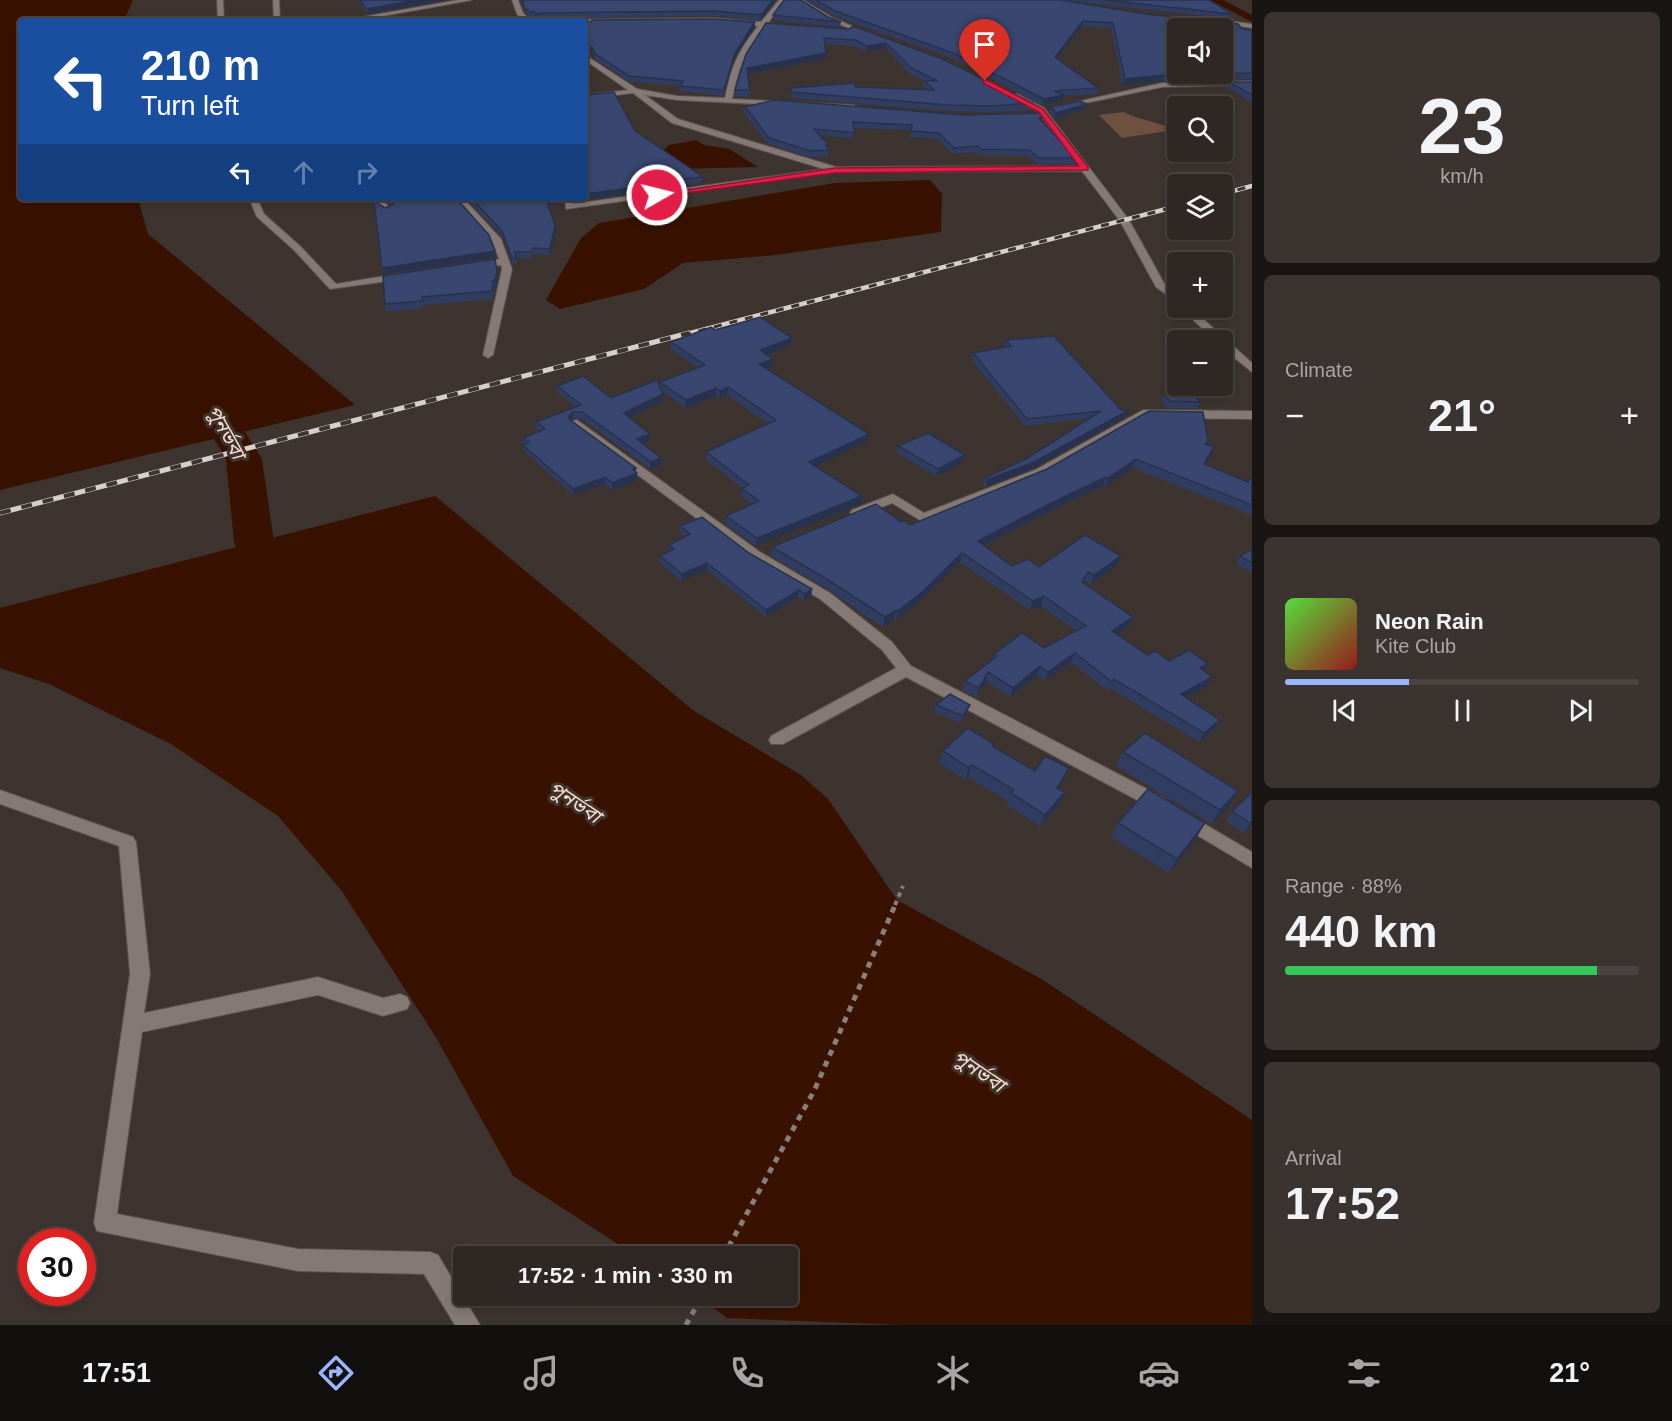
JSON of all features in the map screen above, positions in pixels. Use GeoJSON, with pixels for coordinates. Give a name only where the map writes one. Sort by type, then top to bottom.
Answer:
{"type":"FeatureCollection","features":[{"type":"Feature","properties":{"kind":"street"},"geometry":{"type":"LineString","coordinates":[[220,0],[221,18]]}},
{"type":"Feature","properties":{"kind":"street"},"geometry":{"type":"LineString","coordinates":[[276,0],[277,18]]}},
{"type":"Feature","properties":{"kind":"street"},"geometry":{"type":"LineString","coordinates":[[361,18],[470,0]]}},
{"type":"Feature","properties":{"kind":"street"},"geometry":{"type":"LineString","coordinates":[[515,0],[520,14],[525,18]]}},
{"type":"Feature","properties":{"kind":"street"},"geometry":{"type":"LineString","coordinates":[[728,100],[736,64],[745,48],[782,0]]}},
{"type":"Feature","properties":{"kind":"street"},"geometry":{"type":"LineString","coordinates":[[798,0],[831,20],[880,39]]}},
{"type":"Feature","properties":{"kind":"street"},"geometry":{"type":"LineString","coordinates":[[1233,15],[1252,25]]}},
{"type":"Feature","properties":{"kind":"street"},"geometry":{"type":"LineString","coordinates":[[588,20],[764,23],[789,26]]}},
{"type":"Feature","properties":{"kind":"street"},"geometry":{"type":"LineString","coordinates":[[1233,23],[1252,25]]}},
{"type":"Feature","properties":{"kind":"street"},"geometry":{"type":"LineString","coordinates":[[833,30],[861,31]]}},
{"type":"Feature","properties":{"kind":"street"},"geometry":{"type":"LineString","coordinates":[[588,59],[675,121],[835,170]]}},
{"type":"Feature","properties":{"kind":"street"},"geometry":{"type":"LineString","coordinates":[[1039,113],[1162,85],[1252,83]]}},
{"type":"Feature","properties":{"kind":"street"},"geometry":{"type":"LineString","coordinates":[[588,97],[635,91],[676,98],[863,108]]}},
{"type":"Feature","properties":{"kind":"street"},"geometry":{"type":"LineString","coordinates":[[1010,94],[1039,113],[1085,168],[1124,220],[1160,285],[1167,291]]}},
{"type":"Feature","properties":{"kind":"street"},"geometry":{"type":"LineString","coordinates":[[569,201],[569,207],[835,170],[1085,168]]}},
{"type":"Feature","properties":{"kind":"street"},"geometry":{"type":"LineString","coordinates":[[254,201],[260,214],[297,248],[334,288],[413,274]]}},
{"type":"Feature","properties":{"kind":"street"},"geometry":{"type":"LineString","coordinates":[[377,201],[388,210]]}},
{"type":"Feature","properties":{"kind":"street"},"geometry":{"type":"LineString","coordinates":[[461,201],[496,239],[507,269],[488,355]]}},
{"type":"Feature","properties":{"kind":"street"},"geometry":{"type":"LineString","coordinates":[[466,267],[504,261]]}},
{"type":"Feature","properties":{"kind":"street"},"geometry":{"type":"LineString","coordinates":[[1196,318],[1210,330]]}},
{"type":"Feature","properties":{"kind":"street"},"geometry":{"type":"LineString","coordinates":[[1233,351],[1252,369]]}},
{"type":"Feature","properties":{"kind":"street"},"geometry":{"type":"LineString","coordinates":[[840,520],[893,498],[923,518],[1039,473],[1143,414],[1252,415]]}},
{"type":"Feature","properties":{"kind":"street"},"geometry":{"type":"LineString","coordinates":[[577,424],[825,596],[887,646],[906,670],[1150,797],[1252,861]]}},
{"type":"Feature","properties":{"kind":"street"},"geometry":{"type":"LineString","coordinates":[[777,740],[906,670]]}},
{"type":"Feature","properties":{"kind":"street"},"geometry":{"type":"LineString","coordinates":[[0,797],[127,842],[140,974],[105,1223],[298,1260],[430,1263],[468,1325]]}},
{"type":"Feature","properties":{"kind":"street"},"geometry":{"type":"LineString","coordinates":[[133,1025],[318,986],[383,1007],[400,1003]]}},
{"type":"Feature","properties":{"kind":"path"},"geometry":{"type":"LineString","coordinates":[[729,1246],[815,1089],[903,886]]}},
{"type":"Feature","properties":{"kind":"path"},"geometry":{"type":"LineString","coordinates":[[686,1325],[696,1306]]}},
{"type":"Feature","properties":{"kind":"shaded area"},"geometry":{"type":"Polygon","coordinates":[[[1124,112],[1167,127],[1167,131],[1122,138],[1099,115],[1124,112]]]}},
{"type":"Feature","properties":{"kind":"water"},"geometry":{"type":"Polygon","coordinates":[[[0,0],[133,0],[125,18],[18,18],[18,201],[139,201],[148,234],[355,405],[0,490],[0,0]]]}},
{"type":"Feature","properties":{"kind":"water"},"geometry":{"type":"Polygon","coordinates":[[[696,140],[704,145],[729,149],[758,167],[676,169],[660,153],[669,145],[696,140]]]}},
{"type":"Feature","properties":{"kind":"water"},"geometry":{"type":"Polygon","coordinates":[[[930,180],[942,194],[941,232],[775,255],[683,263],[644,289],[560,309],[546,300],[581,238],[599,223],[835,183],[930,180]]]}},
{"type":"Feature","properties":{"kind":"water"},"geometry":{"type":"Polygon","coordinates":[[[435,496],[694,711],[801,775],[828,799],[897,900],[1043,980],[1252,1120],[1252,1325],[902,1325],[727,1318],[711,1306],[798,1306],[798,1246],[621,1246],[513,1176],[437,1039],[341,890],[278,816],[171,744],[49,684],[0,668],[0,608],[435,496]]]}},
{"type":"Feature","properties":{"kind":"building"},"geometry":{"type":"Polygon","coordinates":[[[360,0],[417,0],[367,9],[360,0]]]}},
{"type":"Feature","properties":{"kind":"building"},"geometry":{"type":"Polygon","coordinates":[[[522,0],[773,0],[761,15],[713,11],[538,13],[536,15],[534,11],[530,12],[525,8],[522,0]]]}},
{"type":"Feature","properties":{"kind":"building"},"geometry":{"type":"Polygon","coordinates":[[[784,0],[801,0],[828,17],[841,22],[773,15],[784,0]]]}},
{"type":"Feature","properties":{"kind":"building"},"geometry":{"type":"Polygon","coordinates":[[[816,0],[1061,0],[1183,18],[1167,18],[1167,75],[1125,79],[1113,23],[1083,21],[1055,57],[1098,88],[1054,91],[1064,95],[1044,99],[953,53],[835,11],[816,0]]]}},
{"type":"Feature","properties":{"kind":"building"},"geometry":{"type":"Polygon","coordinates":[[[1105,0],[1209,0],[1232,14],[1105,0]]]}},
{"type":"Feature","properties":{"kind":"building"},"geometry":{"type":"Polygon","coordinates":[[[713,19],[755,22],[735,53],[724,90],[680,86],[683,81],[629,76],[595,54],[592,47],[588,48],[588,25],[592,20],[713,19]]]}},
{"type":"Feature","properties":{"kind":"building"},"geometry":{"type":"Polygon","coordinates":[[[766,23],[849,29],[853,26],[945,60],[1032,103],[994,106],[948,105],[791,92],[791,88],[855,83],[855,87],[934,90],[925,81],[938,81],[911,68],[886,43],[867,46],[855,40],[824,38],[826,53],[747,68],[750,90],[735,90],[746,54],[766,23]]]}},
{"type":"Feature","properties":{"kind":"building"},"geometry":{"type":"Polygon","coordinates":[[[1233,23],[1238,24],[1242,29],[1252,30],[1252,73],[1233,74],[1233,23]]]}},
{"type":"Feature","properties":{"kind":"building"},"geometry":{"type":"Polygon","coordinates":[[[1233,82],[1252,82],[1252,95],[1233,84],[1233,82]]]}},
{"type":"Feature","properties":{"kind":"building"},"geometry":{"type":"Polygon","coordinates":[[[614,92],[635,131],[703,177],[588,194],[588,95],[614,92]]]}},
{"type":"Feature","properties":{"kind":"building"},"geometry":{"type":"Polygon","coordinates":[[[774,100],[964,115],[1041,113],[1044,117],[1039,118],[1076,158],[1039,158],[1029,150],[980,149],[978,146],[954,148],[939,133],[911,131],[912,125],[853,122],[855,133],[814,129],[829,145],[826,145],[829,150],[811,151],[769,138],[745,107],[774,100]]]}},
{"type":"Feature","properties":{"kind":"building"},"geometry":{"type":"Polygon","coordinates":[[[1080,101],[1087,104],[1056,113],[1051,107],[1080,101]]]}},
{"type":"Feature","properties":{"kind":"building"},"geometry":{"type":"Polygon","coordinates":[[[374,201],[385,208],[394,204],[391,201],[459,201],[489,235],[495,251],[382,268],[374,201]]]}},
{"type":"Feature","properties":{"kind":"building"},"geometry":{"type":"Polygon","coordinates":[[[474,201],[546,201],[555,225],[550,249],[533,248],[532,252],[515,252],[516,258],[512,258],[502,231],[474,201]]]}},
{"type":"Feature","properties":{"kind":"building"},"geometry":{"type":"Polygon","coordinates":[[[495,259],[497,271],[492,291],[422,297],[423,301],[385,304],[383,276],[495,259]]]}},
{"type":"Feature","properties":{"kind":"building"},"geometry":{"type":"Polygon","coordinates":[[[760,317],[792,338],[760,350],[773,359],[759,364],[869,434],[809,462],[862,496],[757,538],[726,516],[759,501],[742,488],[749,485],[706,452],[776,420],[728,387],[720,391],[716,388],[686,400],[660,382],[705,365],[671,342],[711,327],[716,330],[760,317]]]}},
{"type":"Feature","properties":{"kind":"building"},"geometry":{"type":"Polygon","coordinates":[[[1054,336],[1121,410],[1129,410],[1036,461],[987,480],[985,478],[1026,459],[1101,411],[1027,419],[973,353],[1011,346],[1006,340],[1054,336]]]}},
{"type":"Feature","properties":{"kind":"building"},"geometry":{"type":"Polygon","coordinates":[[[583,376],[611,398],[657,380],[663,394],[624,413],[650,434],[637,439],[661,458],[651,462],[582,412],[573,412],[569,419],[636,468],[633,469],[637,473],[612,483],[605,477],[573,489],[523,445],[529,442],[523,438],[545,429],[536,422],[581,405],[557,386],[583,376]]]}},
{"type":"Feature","properties":{"kind":"building"},"geometry":{"type":"Polygon","coordinates":[[[1164,395],[1195,396],[1200,402],[1170,401],[1164,395]]]}},
{"type":"Feature","properties":{"kind":"building"},"geometry":{"type":"Polygon","coordinates":[[[1149,411],[1203,412],[1208,441],[1205,444],[1214,447],[1204,464],[1248,482],[1252,478],[1252,505],[1136,459],[1108,478],[1051,503],[978,541],[1012,566],[1028,559],[1039,567],[1085,535],[1121,556],[1094,575],[1088,572],[1082,582],[1133,617],[1112,631],[1148,655],[1155,651],[1169,661],[1189,650],[1208,664],[1200,668],[1212,677],[1181,694],[1220,720],[1204,733],[1114,679],[1112,682],[1075,653],[1048,672],[1040,666],[1013,688],[988,672],[979,688],[965,681],[997,656],[994,654],[1022,633],[1044,648],[1086,626],[1044,596],[1033,601],[962,553],[922,592],[898,611],[885,617],[772,547],[876,504],[901,522],[903,520],[910,525],[1047,469],[1149,411]]]}},
{"type":"Feature","properties":{"kind":"building"},"geometry":{"type":"Polygon","coordinates":[[[928,433],[965,455],[938,469],[898,446],[928,433]]]}},
{"type":"Feature","properties":{"kind":"building"},"geometry":{"type":"Polygon","coordinates":[[[702,517],[749,553],[812,589],[805,594],[799,590],[766,610],[707,563],[682,574],[660,556],[674,549],[669,545],[690,534],[680,526],[702,517]]]}},
{"type":"Feature","properties":{"kind":"building"},"geometry":{"type":"Polygon","coordinates":[[[1252,549],[1252,563],[1240,556],[1252,549]]]}},
{"type":"Feature","properties":{"kind":"building"},"geometry":{"type":"Polygon","coordinates":[[[950,694],[970,705],[963,716],[936,705],[950,694]]]}},
{"type":"Feature","properties":{"kind":"building"},"geometry":{"type":"Polygon","coordinates":[[[968,728],[994,744],[992,746],[1035,771],[1045,756],[1069,768],[1057,788],[1065,792],[1045,815],[1011,793],[1014,790],[972,765],[969,768],[943,751],[968,728]]]}},
{"type":"Feature","properties":{"kind":"building"},"geometry":{"type":"Polygon","coordinates":[[[1145,733],[1238,791],[1220,810],[1123,752],[1145,733]]]}},
{"type":"Feature","properties":{"kind":"building"},"geometry":{"type":"Polygon","coordinates":[[[1148,789],[1205,823],[1177,859],[1118,823],[1148,789]]]}},
{"type":"Feature","properties":{"kind":"building"},"geometry":{"type":"Polygon","coordinates":[[[1252,792],[1252,821],[1250,823],[1232,811],[1252,792]]]}},
{"type":"Feature","properties":{"kind":"waterway"},"geometry":{"type":"LineString","coordinates":[[1215,0],[1252,19]]}},
{"type":"Feature","properties":{"kind":"waterway","name":"পুনর্ভবা"},"geometry":{"type":"LineString","coordinates":[[197,382],[244,459],[254,542],[274,599]]}},
{"type":"Feature","properties":{"kind":"railway"},"geometry":{"type":"LineString","coordinates":[[1233,191],[1252,186]]}},
{"type":"Feature","properties":{"kind":"railway"},"geometry":{"type":"LineString","coordinates":[[683,335],[1167,209]]}},
{"type":"Feature","properties":{"kind":"railway"},"geometry":{"type":"LineString","coordinates":[[0,513],[689,333]]}},
{"type":"Feature","properties":{"kind":"route"},"geometry":{"type":"LineString","coordinates":[[657,195],[835,170],[1085,168],[1041,110],[985,81]]}}]}
